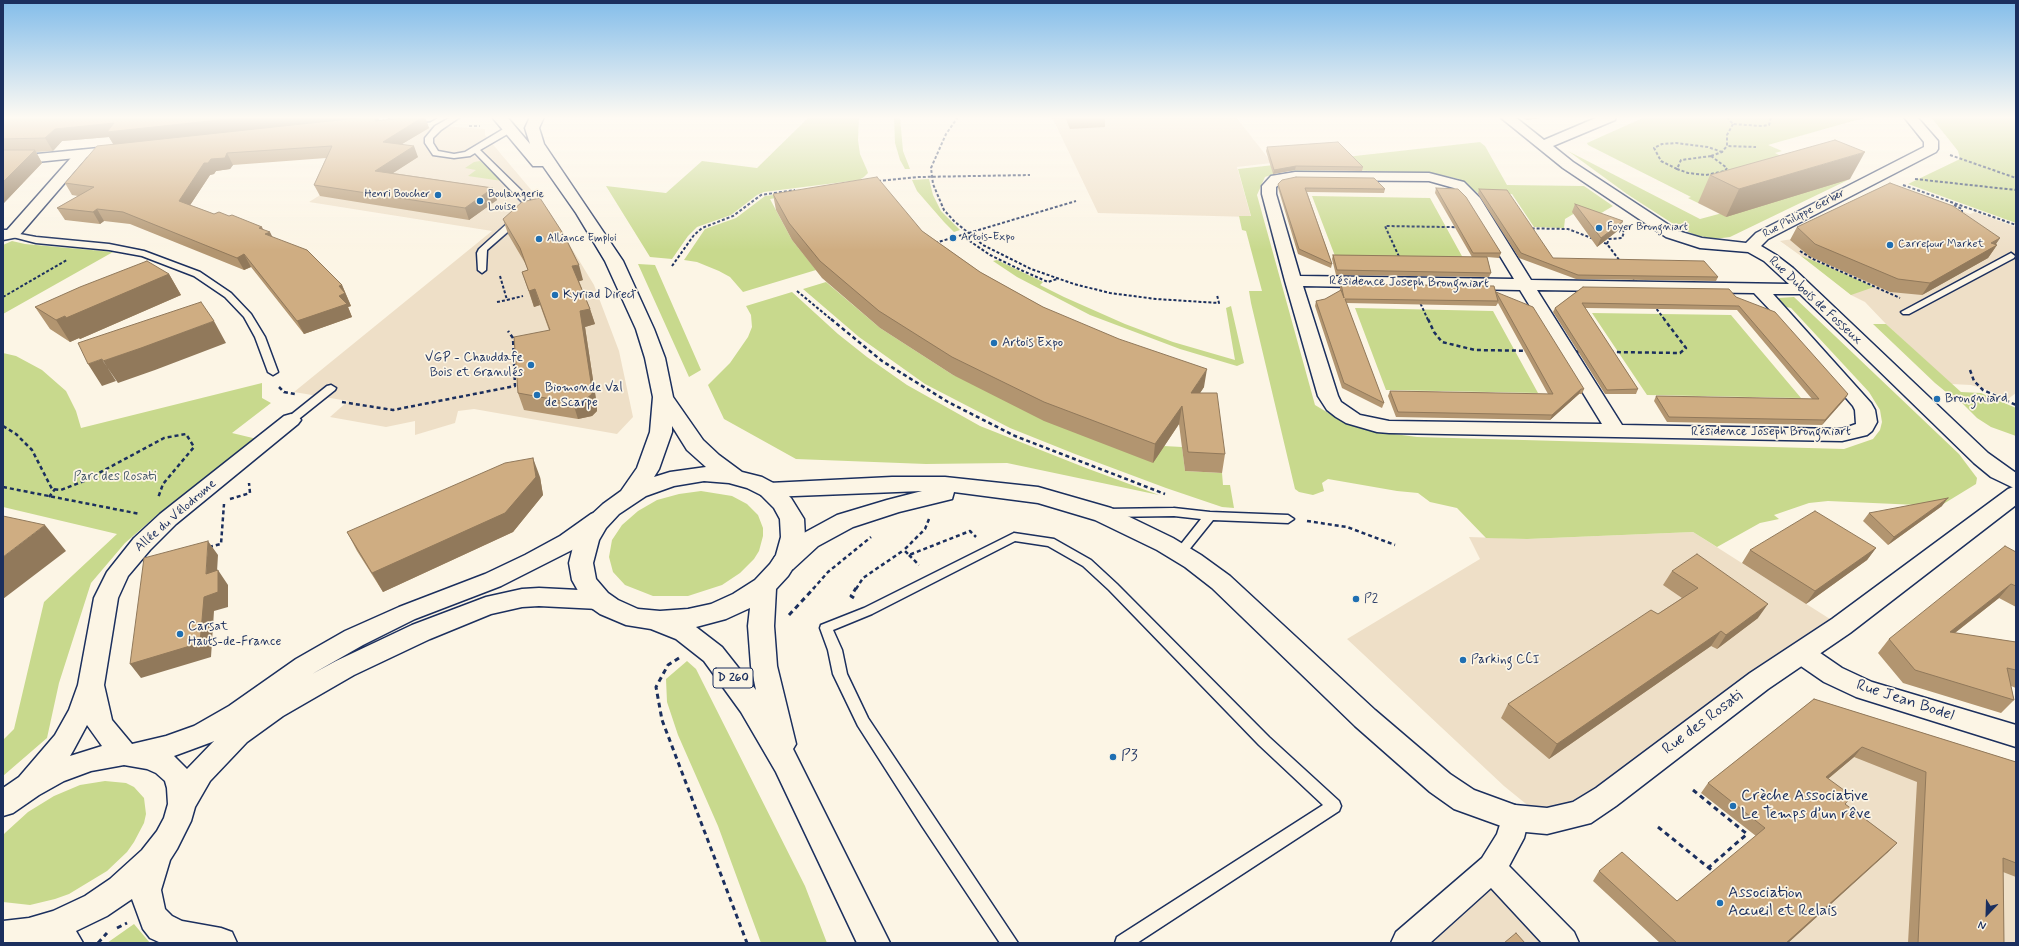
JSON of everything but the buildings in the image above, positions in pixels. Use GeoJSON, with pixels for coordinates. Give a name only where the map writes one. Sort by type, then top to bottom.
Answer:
{"type":"FeatureCollection","features":[{"type":"Feature","properties":{"kind":"main road"},"geometry":{"type":"LineString","coordinates":[[537,161],[546,171],[559,180]]}},
{"type":"Feature","properties":{"kind":"main road"},"geometry":{"type":"LineString","coordinates":[[548,161],[559,180],[583,212],[614,261],[650,344],[663,397],[663,414],[658,446],[648,469],[634,488],[631,495]]}},
{"type":"Feature","properties":{"kind":"main road"},"geometry":{"type":"LineString","coordinates":[[663,397],[695,445],[715,463],[736,477]]}},
{"type":"Feature","properties":{"kind":"main road"},"geometry":{"type":"LineString","coordinates":[[784,563],[792,544],[793,525],[787,508],[779,498],[769,490],[754,482],[736,477],[704,474],[679,477],[654,484],[631,495],[603,516],[587,539],[581,563],[584,580],[598,600],[622,613],[651,620],[679,620],[707,615],[734,605],[764,586],[784,563],[810,540],[845,521],[864,514],[934,496],[995,490]]}},
{"type":"Feature","properties":{"kind":"main road"},"geometry":{"type":"LineString","coordinates":[[769,490],[922,484],[945,484],[995,490]]}},
{"type":"Feature","properties":{"kind":"main road","name":"Rue des Rosati"},"geometry":{"type":"LineString","coordinates":[[995,490],[1060,500],[1103,514],[1146,534],[1180,553],[1208,572],[1237,596],[1364,718],[1440,783],[1464,800],[1515,818],[1547,821],[1580,814],[1606,798],[1760,680],[1854,616],[2016,494]]}},
{"type":"Feature","properties":{"kind":"main road","name":"D 260"},"geometry":{"type":"LineString","coordinates":[[764,586],[761,626],[764,666],[787,764]]}},
{"type":"Feature","properties":{"kind":"main road","name":"D 260"},"geometry":{"type":"LineString","coordinates":[[651,620],[684,632],[705,647],[714,654],[736,682],[787,764],[874,943]]}},
{"type":"Feature","properties":{"kind":"street"},"geometry":{"type":"LineString","coordinates":[[8,234],[75,161]]}},
{"type":"Feature","properties":{"kind":"street","name":"Rue Dubois de Fosseux"},"geometry":{"type":"LineString","coordinates":[[1564,161],[1669,232],[1691,241],[1752,248],[1770,258],[1805,289],[1981,458],[1998,472],[2016,482]]}},
{"type":"Feature","properties":{"kind":"street","name":"Rue Philippe Gerber"},"geometry":{"type":"LineString","coordinates":[[1752,248],[1754,242],[1762,236],[1907,161]]}},
{"type":"Feature","properties":{"kind":"street","name":"Résidence Joseph Brongniart"},"geometry":{"type":"LineString","coordinates":[[1615,430],[1469,193],[1453,182],[1429,177],[1295,176],[1282,177],[1272,182],[1269,186],[1268,194],[1328,396],[1334,406],[1353,419],[1377,426],[1842,435],[1860,431],[1865,427],[1867,416],[1861,404],[1778,308],[1758,288]]}},
{"type":"Feature","properties":{"kind":"street","name":"Résidence Joseph Brongniart"},"geometry":{"type":"LineString","coordinates":[[1293,280],[1805,289]]}},
{"type":"Feature","properties":{"kind":"street","name":"Allée du Vélodrome"},"geometry":{"type":"LineString","coordinates":[[13,796],[64,743],[81,712],[91,685],[103,611],[112,584],[130,557],[162,518],[291,420]]}},
{"type":"Feature","properties":{"kind":"street"},"geometry":{"type":"LineString","coordinates":[[13,796],[66,768],[90,760],[129,755],[168,747],[202,734],[238,714],[305,666],[354,638],[407,613],[493,580],[533,562],[568,542],[603,516]]}},
{"type":"Feature","properties":{"kind":"street"},"geometry":{"type":"LineString","coordinates":[[221,943],[190,939],[174,934],[161,927],[154,919],[150,910],[147,895],[148,879],[151,868],[160,850],[173,831],[182,804],[200,773],[238,734],[279,704],[345,668],[420,632],[486,606],[522,598],[539,597],[598,600]]}},
{"type":"Feature","properties":{"kind":"street","name":"Rue Jean Bodel"},"geometry":{"type":"LineString","coordinates":[[1801,653],[1833,675],[1865,690],[2016,736]]}},
{"type":"Feature","properties":{"kind":"street","name":"Allée du Vélodrome"},"geometry":{"type":"LineString","coordinates":[[91,685],[100,724],[129,755]]}},
{"type":"Feature","properties":{"kind":"street"},"geometry":{"type":"LineString","coordinates":[[129,755],[151,758],[172,769],[181,788],[182,804]]}},
{"type":"Feature","properties":{"kind":"street"},"geometry":{"type":"LineString","coordinates":[[1407,943],[1492,868],[1510,838],[1515,818]]}},
{"type":"Feature","properties":{"kind":"street"},"geometry":{"type":"LineString","coordinates":[[13,936],[63,922],[96,906],[132,880],[160,850]]}},
{"type":"Feature","properties":{"kind":"street"},"geometry":{"type":"LineString","coordinates":[[1492,868],[1563,943]]}},
{"type":"Feature","properties":{"kind":"street"},"geometry":{"type":"LineString","coordinates":[[13,936],[67,943]]}},
{"type":"Feature","properties":{"kind":"lane"},"geometry":{"type":"LineString","coordinates":[[482,270],[481,253],[483,249],[524,213],[529,206],[528,202],[487,161]]}},
{"type":"Feature","properties":{"kind":"lane"},"geometry":{"type":"LineString","coordinates":[[8,234],[36,240],[92,245],[140,253],[161,259],[197,274],[221,289],[238,304],[250,319],[260,337],[273,372]]}},
{"type":"Feature","properties":{"kind":"lane"},"geometry":{"type":"LineString","coordinates":[[1906,312],[2011,256]]}},
{"type":"Feature","properties":{"kind":"lane"},"geometry":{"type":"LineString","coordinates":[[291,420],[331,388]]}},
{"type":"Feature","properties":{"kind":"lane"},"geometry":{"type":"LineString","coordinates":[[1103,514],[1147,511],[1210,516],[1288,519]]}},
{"type":"Feature","properties":{"kind":"lane"},"geometry":{"type":"LineString","coordinates":[[1180,553],[1205,525],[1210,516]]}},
{"type":"Feature","properties":{"kind":"lane"},"geometry":{"type":"LineString","coordinates":[[1010,943],[863,722],[840,674],[836,650],[826,628],[868,611],[1014,538],[1026,538],[1050,542],[1065,549],[1087,564],[1113,588],[1264,741],[1334,806],[1123,943]]}},
{"type":"Feature","properties":{"kind":"path"},"geometry":{"type":"LineString","coordinates":[[934,161],[931,168],[933,184],[944,210],[982,245],[1005,258],[1057,278],[1110,293],[1219,303],[1217,295]]}},
{"type":"Feature","properties":{"kind":"path"},"geometry":{"type":"LineString","coordinates":[[1661,161],[1688,173],[1706,175],[1725,171],[1727,168],[1718,161]]}},
{"type":"Feature","properties":{"kind":"path"},"geometry":{"type":"LineString","coordinates":[[1677,169],[1680,161]]}},
{"type":"Feature","properties":{"kind":"path"},"geometry":{"type":"LineString","coordinates":[[1966,161],[2016,178]]}},
{"type":"Feature","properties":{"kind":"path"},"geometry":{"type":"LineString","coordinates":[[1884,173],[1921,180],[2016,190]]}},
{"type":"Feature","properties":{"kind":"path"},"geometry":{"type":"LineString","coordinates":[[1884,173],[1962,209],[1962,218]]}},
{"type":"Feature","properties":{"kind":"path"},"geometry":{"type":"LineString","coordinates":[[873,181],[932,177],[1030,175]]}},
{"type":"Feature","properties":{"kind":"path"},"geometry":{"type":"LineString","coordinates":[[672,266],[694,235],[702,228],[733,216],[761,195],[797,190]]}},
{"type":"Feature","properties":{"kind":"path"},"geometry":{"type":"LineString","coordinates":[[932,244],[967,232],[1076,200]]}},
{"type":"Feature","properties":{"kind":"path"},"geometry":{"type":"LineString","coordinates":[[1944,200],[2016,225]]}},
{"type":"Feature","properties":{"kind":"path"},"geometry":{"type":"LineString","coordinates":[[1607,244],[1609,239],[1622,238],[1624,232],[1614,217],[1622,210],[1633,209]]}},
{"type":"Feature","properties":{"kind":"path"},"geometry":{"type":"LineString","coordinates":[[961,234],[990,255],[1023,271],[1048,282],[1057,278]]}},
{"type":"Feature","properties":{"kind":"path"},"geometry":{"type":"LineString","coordinates":[[3,297],[92,245]]}},
{"type":"Feature","properties":{"kind":"path"},"geometry":{"type":"LineString","coordinates":[[1609,248],[1615,254]]}},
{"type":"Feature","properties":{"kind":"path"},"geometry":{"type":"LineString","coordinates":[[1800,251],[1813,259],[1917,306]]}},
{"type":"Feature","properties":{"kind":"path"},"geometry":{"type":"LineString","coordinates":[[500,276],[507,300]]}},
{"type":"Feature","properties":{"kind":"path"},"geometry":{"type":"LineString","coordinates":[[797,291],[882,361],[948,402],[1015,436],[1162,491],[1172,499],[1183,513]]}},
{"type":"Feature","properties":{"kind":"path"},"geometry":{"type":"LineString","coordinates":[[498,302],[523,296]]}},
{"type":"Feature","properties":{"kind":"path"},"geometry":{"type":"LineString","coordinates":[[284,392],[393,410],[515,386],[513,338],[508,330]]}},
{"type":"Feature","properties":{"kind":"path"},"geometry":{"type":"LineString","coordinates":[[1970,370],[1974,380],[1983,390],[2016,405]]}},
{"type":"Feature","properties":{"kind":"path"},"geometry":{"type":"LineString","coordinates":[[3,426],[16,434],[32,450],[39,461],[52,489],[68,488],[84,481],[164,438],[186,434],[194,447],[163,484],[157,501],[162,518],[3,487]]}},
{"type":"Feature","properties":{"kind":"path"},"geometry":{"type":"LineString","coordinates":[[207,548],[221,544],[224,501],[250,493],[249,484]]}},
{"type":"Feature","properties":{"kind":"path"},"geometry":{"type":"LineString","coordinates":[[49,496],[55,489]]}},
{"type":"Feature","properties":{"kind":"path"},"geometry":{"type":"LineString","coordinates":[[868,611],[851,596],[862,578],[904,550],[925,529],[931,513]]}},
{"type":"Feature","properties":{"kind":"path"},"geometry":{"type":"LineString","coordinates":[[1288,519],[1347,527],[1395,545]]}},
{"type":"Feature","properties":{"kind":"path"},"geometry":{"type":"LineString","coordinates":[[904,550],[910,555],[970,531],[988,550]]}},
{"type":"Feature","properties":{"kind":"path"},"geometry":{"type":"LineString","coordinates":[[761,626],[788,616],[828,572],[859,545],[872,536]]}},
{"type":"Feature","properties":{"kind":"path"},"geometry":{"type":"LineString","coordinates":[[705,647],[686,653],[668,665],[656,687],[662,720],[746,943]]}},
{"type":"Feature","properties":{"kind":"path"},"geometry":{"type":"LineString","coordinates":[[1693,790],[1747,834],[1708,868]]}},
{"type":"Feature","properties":{"kind":"path"},"geometry":{"type":"LineString","coordinates":[[1658,827],[1715,873]]}},
{"type":"Feature","properties":{"kind":"path"},"geometry":{"type":"LineString","coordinates":[[98,943],[106,934],[150,910]]}},
{"type":"Feature","properties":{"kind":"shaded area"},"geometry":{"type":"Polygon","coordinates":[[[374,161],[507,161],[549,211],[594,285],[619,351],[633,417],[617,434],[474,409],[458,411],[455,423],[415,435],[415,421],[386,427],[330,417],[348,401],[294,392],[492,231],[309,202],[374,161]]]}},
{"type":"Feature","properties":{"kind":"shaded area"},"geometry":{"type":"Polygon","coordinates":[[[1073,161],[1271,161],[1272,163],[1237,167],[1251,217],[1098,213],[1073,161]]]}},
{"type":"Feature","properties":{"kind":"shaded area"},"geometry":{"type":"Polygon","coordinates":[[[1899,187],[1970,214],[1975,212],[2016,227],[2016,393],[2008,399],[1988,390],[1971,385],[1951,384],[1886,324],[1865,302],[1851,295],[1815,266],[1780,241],[1792,239],[1899,187]]]}},
{"type":"Feature","properties":{"kind":"shaded area"},"geometry":{"type":"Polygon","coordinates":[[[1693,532],[1841,626],[1547,821],[1504,786],[1347,639],[1480,559],[1469,537],[1527,539],[1693,532]]]}},
{"type":"Feature","properties":{"kind":"shaded area"},"geometry":{"type":"Polygon","coordinates":[[[1761,745],[2016,775],[2016,943],[1788,943],[1896,844],[1761,745]]]}},
{"type":"Feature","properties":{"kind":"shaded area"},"geometry":{"type":"Polygon","coordinates":[[[1492,868],[1563,943],[1407,943],[1492,868]]]}},
{"type":"Feature","properties":{"kind":"green space"},"geometry":{"type":"Polygon","coordinates":[[[480,161],[502,181],[468,176],[476,170],[465,168],[474,162],[480,161]]]}},
{"type":"Feature","properties":{"kind":"green space"},"geometry":{"type":"Polygon","coordinates":[[[702,161],[757,168],[764,161],[863,161],[868,173],[859,180],[764,192],[757,195],[731,215],[697,227],[688,236],[672,259],[650,257],[606,186],[666,193],[702,161]]]}},
{"type":"Feature","properties":{"kind":"green space"},"geometry":{"type":"Polygon","coordinates":[[[901,161],[907,161],[910,169],[905,169],[901,161]]]}},
{"type":"Feature","properties":{"kind":"green space"},"geometry":{"type":"Polygon","coordinates":[[[1308,161],[1494,161],[1507,185],[1584,186],[1613,206],[1598,215],[1575,213],[1565,219],[1564,228],[1534,227],[1512,194],[1478,193],[1459,179],[1446,176],[1422,173],[1348,170],[1283,171],[1265,177],[1257,195],[1315,405],[1340,420],[1358,427],[1379,432],[1417,437],[1844,449],[1873,439],[1880,430],[1882,422],[1880,410],[1869,392],[1791,308],[1782,306],[1778,301],[1779,298],[1794,297],[1959,454],[1977,478],[1976,484],[1940,506],[1828,501],[1809,503],[1774,515],[1779,519],[1760,523],[1717,547],[1693,532],[1527,539],[1486,538],[1457,508],[1430,502],[1418,493],[1397,491],[1328,479],[1322,483],[1324,491],[1313,495],[1299,492],[1295,489],[1251,303],[1249,291],[1262,291],[1246,231],[1242,230],[1239,216],[1251,216],[1238,169],[1308,161]]]}},
{"type":"Feature","properties":{"kind":"green space"},"geometry":{"type":"Polygon","coordinates":[[[1582,161],[1588,161],[1700,219],[1850,179],[1730,237],[1714,239],[1695,235],[1678,227],[1627,194],[1582,161]]]}},
{"type":"Feature","properties":{"kind":"green space"},"geometry":{"type":"Polygon","coordinates":[[[1620,161],[1798,161],[1821,167],[1698,203],[1688,198],[1691,197],[1620,161]]]}},
{"type":"Feature","properties":{"kind":"green space"},"geometry":{"type":"Polygon","coordinates":[[[1956,161],[2016,161],[2016,223],[1908,184],[1956,161]]]}},
{"type":"Feature","properties":{"kind":"green space"},"geometry":{"type":"Polygon","coordinates":[[[929,179],[933,195],[941,211],[960,230],[954,232],[944,222],[917,191],[912,180],[929,179]]]}},
{"type":"Feature","properties":{"kind":"green space"},"geometry":{"type":"Polygon","coordinates":[[[845,186],[770,199],[792,240],[816,270],[743,292],[730,277],[719,271],[697,262],[684,260],[705,229],[736,218],[765,196],[845,186]]]}},
{"type":"Feature","properties":{"kind":"green space"},"geometry":{"type":"Polygon","coordinates":[[[1312,196],[1430,198],[1463,258],[1335,256],[1312,196]]]}},
{"type":"Feature","properties":{"kind":"green space"},"geometry":{"type":"Polygon","coordinates":[[[12,241],[25,244],[113,252],[3,314],[3,245],[12,241]]]}},
{"type":"Feature","properties":{"kind":"green space"},"geometry":{"type":"Polygon","coordinates":[[[1801,256],[1824,265],[1874,287],[1851,295],[1801,256]]]}},
{"type":"Feature","properties":{"kind":"green space"},"geometry":{"type":"Polygon","coordinates":[[[997,260],[1043,282],[1040,285],[1064,297],[1125,324],[1173,342],[1235,360],[1226,308],[1231,306],[1244,363],[1237,366],[1180,349],[1090,315],[1017,277],[993,261],[997,260]]]}},
{"type":"Feature","properties":{"kind":"green space"},"geometry":{"type":"Polygon","coordinates":[[[638,264],[655,265],[701,370],[689,377],[638,264]]]}},
{"type":"Feature","properties":{"kind":"green space"},"geometry":{"type":"Polygon","coordinates":[[[826,282],[880,328],[953,375],[1164,446],[1182,447],[1185,471],[1222,473],[1223,485],[1230,485],[1234,508],[1222,507],[1166,488],[1010,428],[925,384],[859,337],[803,289],[826,282]]]}},
{"type":"Feature","properties":{"kind":"green space"},"geometry":{"type":"Polygon","coordinates":[[[792,292],[838,334],[867,357],[907,385],[980,426],[1159,495],[1007,463],[926,464],[796,459],[724,419],[708,385],[730,363],[748,337],[752,327],[751,315],[746,306],[792,292]]]}},
{"type":"Feature","properties":{"kind":"green space"},"geometry":{"type":"Polygon","coordinates":[[[1355,308],[1493,311],[1538,393],[1386,390],[1355,308]]]}},
{"type":"Feature","properties":{"kind":"green space"},"geometry":{"type":"Polygon","coordinates":[[[1592,313],[1731,315],[1801,398],[1647,395],[1592,313]]]}},
{"type":"Feature","properties":{"kind":"green space"},"geometry":{"type":"Polygon","coordinates":[[[1873,324],[1886,324],[1961,392],[1981,393],[2016,408],[2016,436],[1991,427],[1977,418],[1958,399],[1935,383],[1873,324]]]}},
{"type":"Feature","properties":{"kind":"green space","name":"Parc des Rosati"},"geometry":{"type":"Polygon","coordinates":[[[3,353],[16,356],[42,370],[66,391],[76,411],[81,428],[262,383],[262,398],[271,403],[232,433],[257,439],[156,516],[125,543],[91,583],[59,683],[47,738],[3,776],[3,740],[14,729],[44,602],[117,534],[3,507],[3,353]]]}},
{"type":"Feature","properties":{"kind":"green space"},"geometry":{"type":"Polygon","coordinates":[[[701,491],[732,496],[747,504],[758,515],[763,528],[763,536],[759,551],[754,559],[740,573],[722,585],[688,596],[653,596],[625,585],[613,572],[609,557],[612,540],[622,525],[638,511],[657,500],[679,494],[701,491]]]}},
{"type":"Feature","properties":{"kind":"green space"},"geometry":{"type":"Polygon","coordinates":[[[687,661],[696,669],[805,886],[827,943],[761,943],[718,826],[678,735],[667,702],[666,679],[687,661]]]}},
{"type":"Feature","properties":{"kind":"green space"},"geometry":{"type":"Polygon","coordinates":[[[105,781],[126,783],[134,787],[144,798],[146,814],[144,823],[127,852],[107,871],[69,894],[30,905],[3,902],[3,835],[28,812],[54,796],[80,785],[105,781]]]}},
{"type":"Feature","properties":{"kind":"green space"},"geometry":{"type":"Polygon","coordinates":[[[134,924],[150,943],[107,943],[134,924]]]}},
{"type":"Feature","properties":{"kind":"place","name":"Henri Boucher"},"geometry":{"type":"Point","coordinates":[438,195]}},
{"type":"Feature","properties":{"kind":"place","name":"Boulangerie Louise"},"geometry":{"type":"Point","coordinates":[480,201]}},
{"type":"Feature","properties":{"kind":"place","name":"Foyer Brongniart"},"geometry":{"type":"Point","coordinates":[1599,228]}},
{"type":"Feature","properties":{"kind":"place","name":"Artois-Expo"},"geometry":{"type":"Point","coordinates":[953,238]}},
{"type":"Feature","properties":{"kind":"place","name":"Alliance Emploi"},"geometry":{"type":"Point","coordinates":[539,239]}},
{"type":"Feature","properties":{"kind":"place","name":"Carrefour Market"},"geometry":{"type":"Point","coordinates":[1890,245]}},
{"type":"Feature","properties":{"kind":"place","name":"Kyriad Direct"},"geometry":{"type":"Point","coordinates":[555,295]}},
{"type":"Feature","properties":{"kind":"place","name":"Artois Expo"},"geometry":{"type":"Point","coordinates":[994,343]}},
{"type":"Feature","properties":{"kind":"place","name":"VGP - Chauddafe Bois et Granulés"},"geometry":{"type":"Point","coordinates":[531,365]}},
{"type":"Feature","properties":{"kind":"place","name":"Biomonde Val de Scarpe"},"geometry":{"type":"Point","coordinates":[537,395]}},
{"type":"Feature","properties":{"kind":"place","name":"Brongniard"},"geometry":{"type":"Point","coordinates":[1937,399]}},
{"type":"Feature","properties":{"kind":"place","name":"P2"},"geometry":{"type":"Point","coordinates":[1356,599]}},
{"type":"Feature","properties":{"kind":"place","name":"Carsat Hauts-de-France"},"geometry":{"type":"Point","coordinates":[180,634]}},
{"type":"Feature","properties":{"kind":"place","name":"Parking CCI"},"geometry":{"type":"Point","coordinates":[1463,660]}},
{"type":"Feature","properties":{"kind":"place","name":"P3"},"geometry":{"type":"Point","coordinates":[1113,757]}},
{"type":"Feature","properties":{"kind":"place","name":"Crèche Associative Le Temps d’un rêve"},"geometry":{"type":"Point","coordinates":[1733,806]}},
{"type":"Feature","properties":{"kind":"place","name":"Association Accueil et Relais"},"geometry":{"type":"Point","coordinates":[1720,903]}}]}
